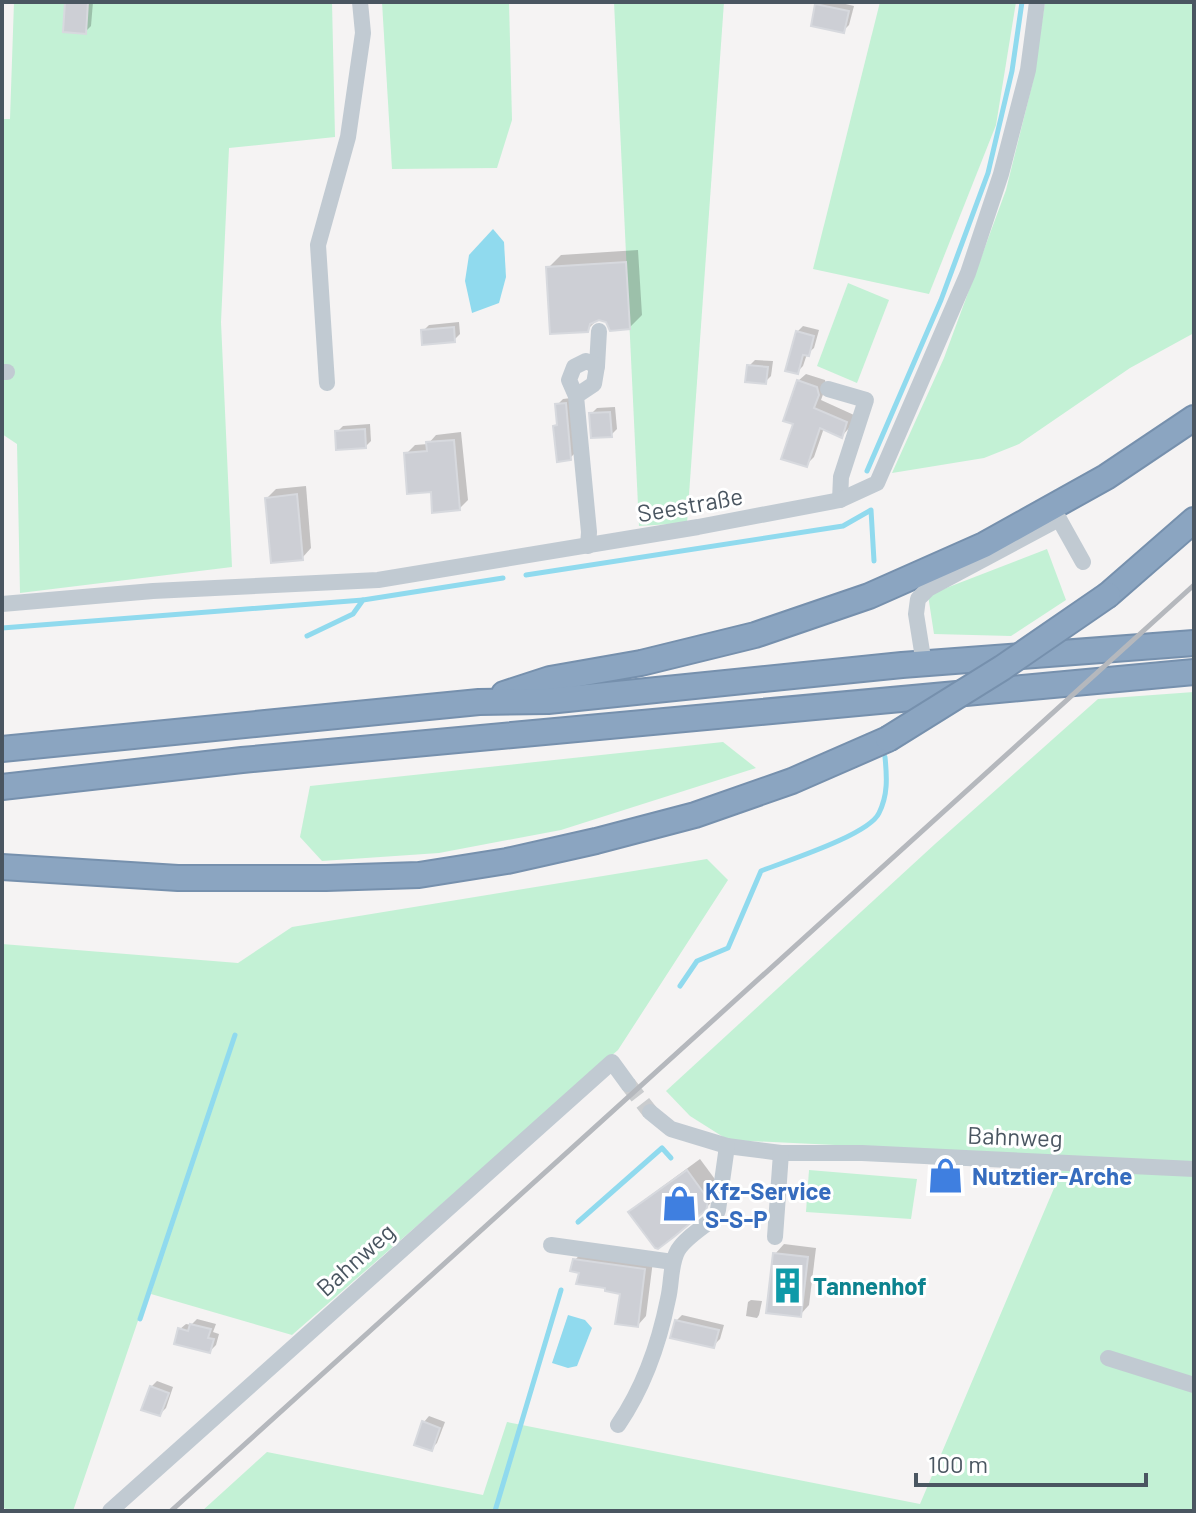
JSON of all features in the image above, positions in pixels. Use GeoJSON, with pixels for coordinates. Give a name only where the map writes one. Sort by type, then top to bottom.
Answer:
{"type":"FeatureCollection","features":[{"type":"Feature","properties":{"kind":"highway"},"geometry":{"type":"LineString","coordinates":[[479,702],[550,679],[641,663],[755,635],[869,596],[984,545],[1106,477],[1194,418]]}},
{"type":"Feature","properties":{"kind":"highway"},"geometry":{"type":"LineString","coordinates":[[2,867],[178,878],[419,875],[507,861],[695,815],[792,781],[888,739],[1002,668],[1108,595],[1194,520]]}},
{"type":"Feature","properties":{"kind":"highway"},"geometry":{"type":"LineString","coordinates":[[2,749],[479,702],[548,701],[924,664],[1194,643]]}},
{"type":"Feature","properties":{"kind":"highway"},"geometry":{"type":"LineString","coordinates":[[2,787],[257,759],[1194,672]]}},
{"type":"Feature","properties":{"kind":"street"},"geometry":{"type":"LineString","coordinates":[[327,383],[318,245],[348,137],[363,33],[360,2]]}},
{"type":"Feature","properties":{"kind":"street","name":"Seestraße"},"geometry":{"type":"LineString","coordinates":[[2,604],[153,591],[378,580],[840,500],[877,483],[968,273],[1001,174],[1028,70],[1037,2]]}},
{"type":"Feature","properties":{"kind":"street"},"geometry":{"type":"LineString","coordinates":[[588,546],[576,396],[569,380],[574,367],[586,361],[597,366],[599,331]]}},
{"type":"Feature","properties":{"kind":"street"},"geometry":{"type":"LineString","coordinates":[[828,389],[866,400],[841,477],[840,500]]}},
{"type":"Feature","properties":{"kind":"street"},"geometry":{"type":"LineString","coordinates":[[924,664],[916,614],[918,599],[928,589],[1059,519],[1083,562]]}},
{"type":"Feature","properties":{"kind":"street"},"geometry":{"type":"LineString","coordinates":[[607,524],[609,542]]}},
{"type":"Feature","properties":{"kind":"street","name":"Bahnweg"},"geometry":{"type":"LineString","coordinates":[[110,1511],[612,1062],[628,1084]]}},
{"type":"Feature","properties":{"kind":"street","name":"Bahnweg"},"geometry":{"type":"LineString","coordinates":[[650,1112],[671,1129],[727,1146],[781,1153],[877,1154],[1194,1169]]}},
{"type":"Feature","properties":{"kind":"street"},"geometry":{"type":"LineString","coordinates":[[618,1425],[635,1399],[653,1355],[668,1298],[673,1262],[679,1248],[715,1217],[718,1210],[727,1146]]}},
{"type":"Feature","properties":{"kind":"street"},"geometry":{"type":"LineString","coordinates":[[775,1237],[781,1153]]}},
{"type":"Feature","properties":{"kind":"street"},"geometry":{"type":"LineString","coordinates":[[551,1245],[673,1262]]}},
{"type":"Feature","properties":{"kind":"street"},"geometry":{"type":"LineString","coordinates":[[1108,1358],[1194,1385]]}},
{"type":"Feature","properties":{"kind":"green space"},"geometry":{"type":"Polygon","coordinates":[[[14,2],[332,2],[335,137],[229,148],[221,322],[232,567],[20,593],[17,444],[2,434],[2,119],[10,119],[14,2]]]}},
{"type":"Feature","properties":{"kind":"green space"},"geometry":{"type":"Polygon","coordinates":[[[382,2],[509,2],[512,120],[497,168],[392,169],[382,2]]]}},
{"type":"Feature","properties":{"kind":"green space"},"geometry":{"type":"Polygon","coordinates":[[[614,2],[724,2],[687,523],[639,526],[614,2]]]}},
{"type":"Feature","properties":{"kind":"green space"},"geometry":{"type":"Polygon","coordinates":[[[880,2],[1016,2],[996,125],[929,294],[813,269],[880,2]]]}},
{"type":"Feature","properties":{"kind":"green space"},"geometry":{"type":"Polygon","coordinates":[[[1045,2],[1194,2],[1194,333],[1130,368],[1019,444],[984,458],[892,473],[944,358],[1006,190],[1033,81],[1045,2]]]}},
{"type":"Feature","properties":{"kind":"green space"},"geometry":{"type":"Polygon","coordinates":[[[848,283],[889,300],[857,383],[817,366],[848,283]]]}},
{"type":"Feature","properties":{"kind":"green space"},"geometry":{"type":"Polygon","coordinates":[[[1047,549],[1066,600],[1011,636],[934,634],[928,595],[1047,549]]]}},
{"type":"Feature","properties":{"kind":"green space"},"geometry":{"type":"Polygon","coordinates":[[[1194,692],[1194,1162],[728,1140],[690,1116],[666,1091],[1098,699],[1194,692]]]}},
{"type":"Feature","properties":{"kind":"green space"},"geometry":{"type":"Polygon","coordinates":[[[723,742],[756,768],[561,830],[439,853],[322,861],[300,837],[310,786],[723,742]]]}},
{"type":"Feature","properties":{"kind":"green space"},"geometry":{"type":"Polygon","coordinates":[[[707,859],[728,880],[618,1050],[292,1335],[151,1294],[168,1233],[73,1511],[10,1511],[2,1507],[2,944],[238,963],[292,927],[707,859]]]}},
{"type":"Feature","properties":{"kind":"green space"},"geometry":{"type":"Polygon","coordinates":[[[1063,1167],[1194,1176],[1194,1511],[202,1511],[267,1452],[483,1495],[507,1422],[920,1504],[1063,1167]]]}},
{"type":"Feature","properties":{"kind":"green space"},"geometry":{"type":"Polygon","coordinates":[[[809,1170],[917,1179],[911,1219],[806,1212],[809,1170]]]}},
{"type":"Feature","properties":{"kind":"water"},"geometry":{"type":"Polygon","coordinates":[[[493,229],[504,242],[506,277],[499,303],[472,313],[465,281],[469,255],[493,229]]]}},
{"type":"Feature","properties":{"kind":"water"},"geometry":{"type":"Polygon","coordinates":[[[568,1315],[585,1320],[592,1328],[577,1366],[568,1368],[552,1363],[568,1315]]]}},
{"type":"Feature","properties":{"kind":"building"},"geometry":{"type":"Polygon","coordinates":[[[65,2],[88,2],[86,34],[63,32],[65,2]]]}},
{"type":"Feature","properties":{"kind":"building"},"geometry":{"type":"Polygon","coordinates":[[[815,4],[849,11],[844,33],[811,26],[815,4]]]}},
{"type":"Feature","properties":{"kind":"building"},"geometry":{"type":"Polygon","coordinates":[[[626,262],[630,329],[610,331],[606,322],[599,320],[590,324],[588,332],[550,334],[546,267],[626,262]]]}},
{"type":"Feature","properties":{"kind":"building"},"geometry":{"type":"Polygon","coordinates":[[[454,327],[455,342],[422,345],[421,330],[454,327]]]}},
{"type":"Feature","properties":{"kind":"building"},"geometry":{"type":"Polygon","coordinates":[[[796,331],[814,336],[809,356],[803,355],[798,374],[785,371],[796,331]]]}},
{"type":"Feature","properties":{"kind":"building"},"geometry":{"type":"Polygon","coordinates":[[[747,365],[768,367],[766,384],[745,382],[747,365]]]}},
{"type":"Feature","properties":{"kind":"building"},"geometry":{"type":"Polygon","coordinates":[[[797,380],[817,387],[819,395],[814,408],[847,422],[842,438],[820,428],[807,467],[781,459],[793,424],[783,421],[797,380]]]}},
{"type":"Feature","properties":{"kind":"building"},"geometry":{"type":"Polygon","coordinates":[[[566,403],[571,460],[557,462],[553,426],[557,425],[555,404],[566,403]]]}},
{"type":"Feature","properties":{"kind":"building"},"geometry":{"type":"Polygon","coordinates":[[[610,412],[612,437],[591,438],[589,413],[610,412]]]}},
{"type":"Feature","properties":{"kind":"building"},"geometry":{"type":"Polygon","coordinates":[[[365,429],[366,448],[336,450],[335,431],[365,429]]]}},
{"type":"Feature","properties":{"kind":"building"},"geometry":{"type":"Polygon","coordinates":[[[454,440],[460,510],[432,513],[431,492],[407,494],[404,453],[427,451],[426,442],[454,440]]]}},
{"type":"Feature","properties":{"kind":"building"},"geometry":{"type":"Polygon","coordinates":[[[297,494],[303,560],[271,563],[265,498],[297,494]]]}},
{"type":"Feature","properties":{"kind":"building"},"geometry":{"type":"Polygon","coordinates":[[[687,1170],[708,1199],[706,1210],[658,1249],[655,1248],[628,1212],[687,1170]]]}},
{"type":"Feature","properties":{"kind":"building","name":"Tannenhof"},"geometry":{"type":"Polygon","coordinates":[[[773,1253],[808,1257],[801,1317],[766,1313],[773,1253]]]}},
{"type":"Feature","properties":{"kind":"building"},"geometry":{"type":"Polygon","coordinates":[[[573,1259],[645,1269],[638,1327],[615,1324],[620,1294],[605,1291],[605,1288],[576,1284],[579,1273],[570,1271],[573,1259]]]}},
{"type":"Feature","properties":{"kind":"building"},"geometry":{"type":"Polygon","coordinates":[[[675,1320],[719,1330],[714,1348],[670,1338],[675,1320]]]}},
{"type":"Feature","properties":{"kind":"building"},"geometry":{"type":"Polygon","coordinates":[[[190,1324],[211,1329],[208,1338],[214,1339],[210,1353],[174,1344],[178,1328],[188,1331],[190,1324]]]}},
{"type":"Feature","properties":{"kind":"building"},"geometry":{"type":"Polygon","coordinates":[[[150,1386],[169,1393],[160,1416],[141,1410],[150,1386]]]}},
{"type":"Feature","properties":{"kind":"building"},"geometry":{"type":"Polygon","coordinates":[[[422,1421],[440,1428],[432,1451],[414,1445],[422,1421]]]}},
{"type":"Feature","properties":{"kind":"waterway"},"geometry":{"type":"LineString","coordinates":[[867,471],[941,300],[988,173],[1012,71],[1022,2]]}},
{"type":"Feature","properties":{"kind":"waterway"},"geometry":{"type":"LineString","coordinates":[[526,575],[843,526],[871,510],[874,561]]}},
{"type":"Feature","properties":{"kind":"waterway"},"geometry":{"type":"LineString","coordinates":[[307,636],[353,614],[363,600],[503,578]]}},
{"type":"Feature","properties":{"kind":"waterway"},"geometry":{"type":"LineString","coordinates":[[2,628],[363,600]]}},
{"type":"Feature","properties":{"kind":"waterway"},"geometry":{"type":"LineString","coordinates":[[680,986],[697,961],[728,948],[761,871],[844,838],[872,821],[884,799],[885,757]]}},
{"type":"Feature","properties":{"kind":"waterway"},"geometry":{"type":"LineString","coordinates":[[140,1319],[235,1035]]}},
{"type":"Feature","properties":{"kind":"waterway"},"geometry":{"type":"LineString","coordinates":[[578,1222],[662,1148],[671,1158]]}},
{"type":"Feature","properties":{"kind":"waterway"},"geometry":{"type":"LineString","coordinates":[[495,1511],[561,1290]]}},
{"type":"Feature","properties":{"kind":"tunnel"},"geometry":{"type":"LineString","coordinates":[[628,1084],[650,1112]]}},
{"type":"Feature","properties":{"kind":"railway"},"geometry":{"type":"LineString","coordinates":[[171,1511],[1194,585]]}},
{"type":"Feature","properties":{"kind":"place","name":"Nutztier-Arche"},"geometry":{"type":"Point","coordinates":[946,1175]}},
{"type":"Feature","properties":{"kind":"place","name":"Kfz-Service S-S-P"},"geometry":{"type":"Point","coordinates":[679,1204]}},
{"type":"Feature","properties":{"kind":"place","name":"Tannenhof"},"geometry":{"type":"Point","coordinates":[787,1285]}}]}
